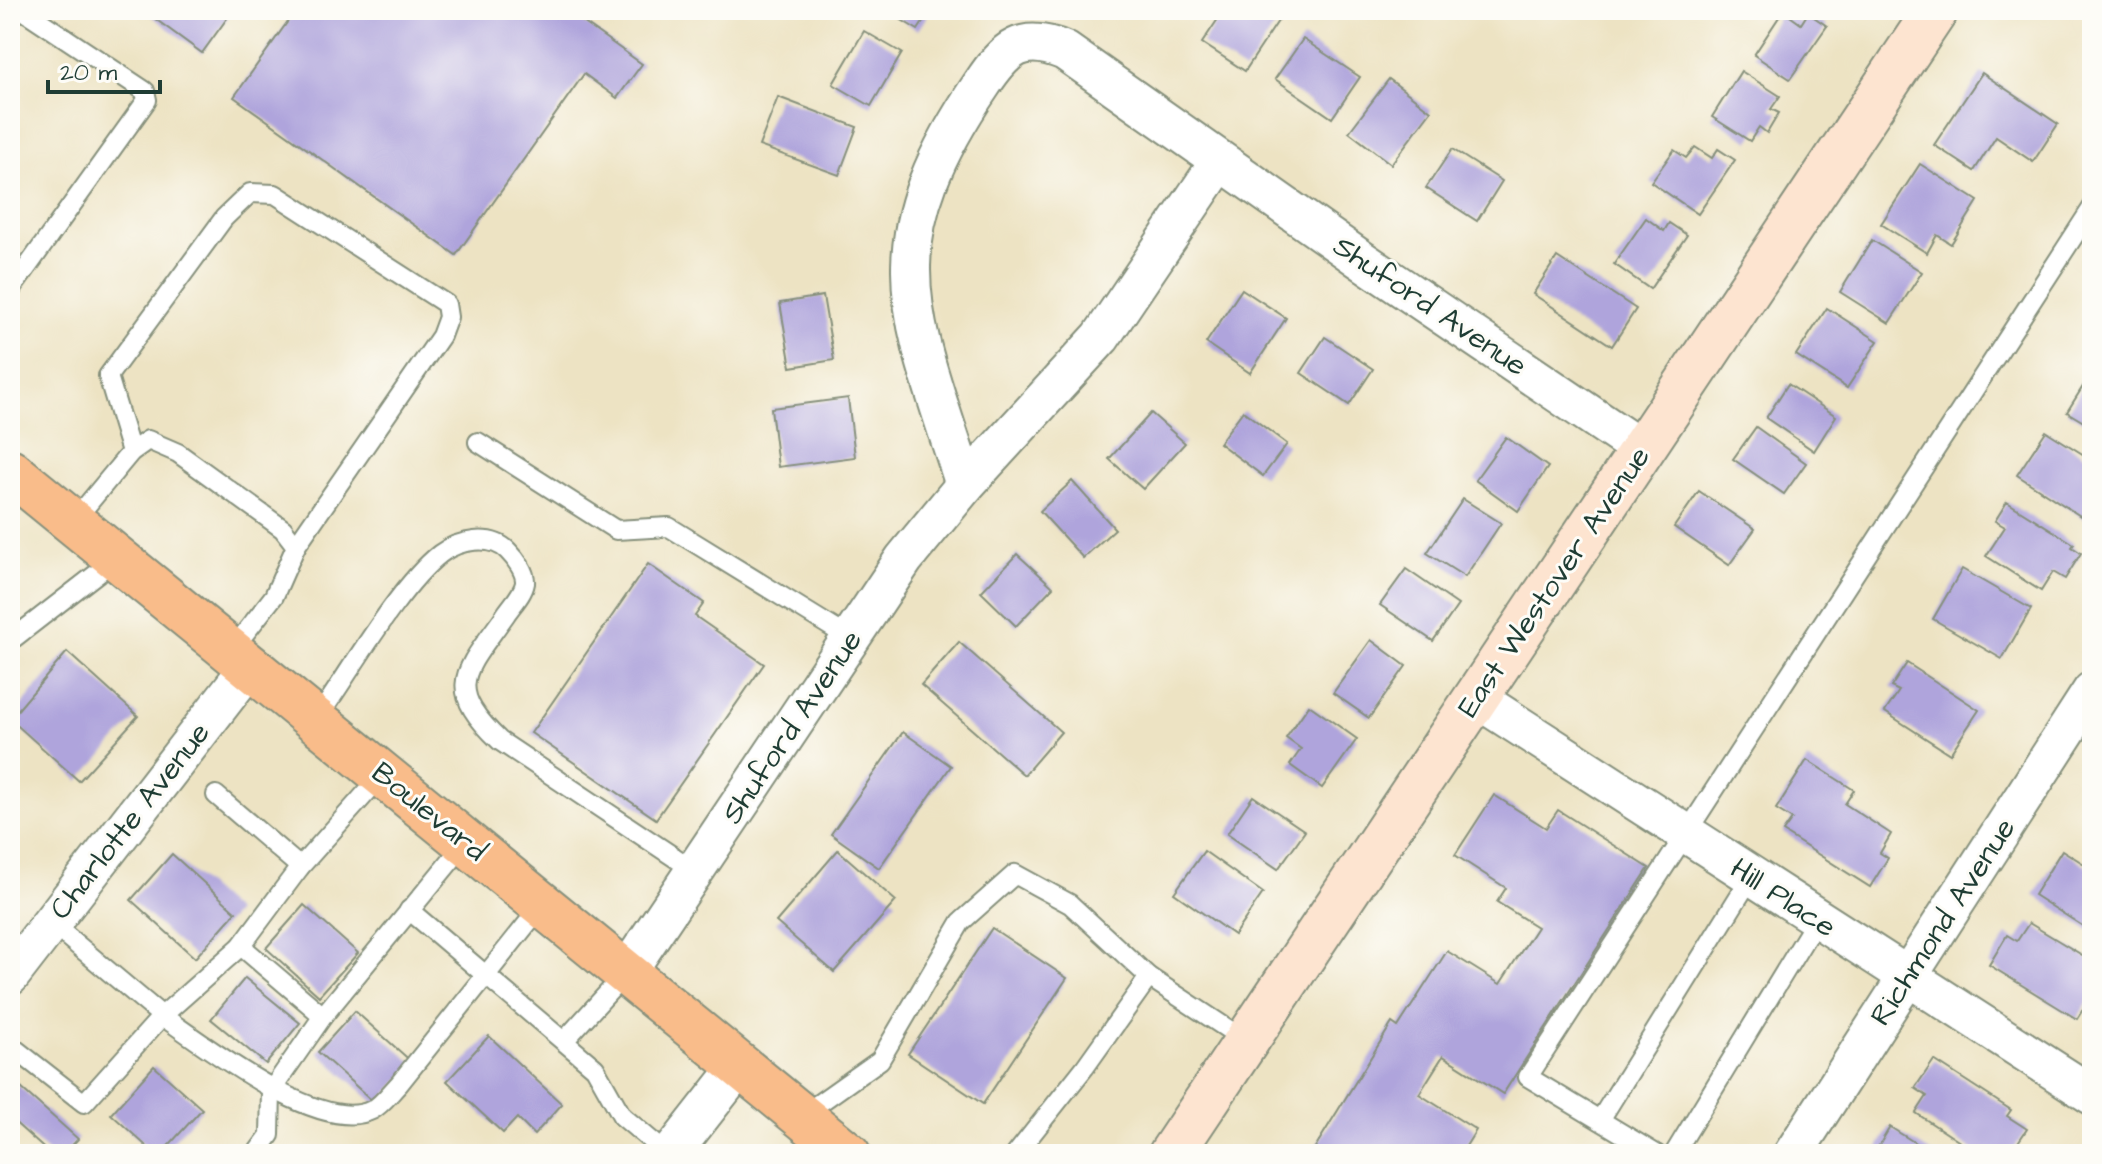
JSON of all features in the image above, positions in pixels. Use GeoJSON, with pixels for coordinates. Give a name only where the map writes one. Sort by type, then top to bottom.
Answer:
{"type":"FeatureCollection","features":[{"type":"Feature","properties":{"kind":"main road","name":"East Westover Avenue"},"geometry":{"type":"LineString","coordinates":[[1171,1154],[1642,450],[1924,14]]}},
{"type":"Feature","properties":{"kind":"main road","name":"Boulevard"},"geometry":{"type":"LineString","coordinates":[[10,471],[848,1154]]}},
{"type":"Feature","properties":{"kind":"street","name":"Shuford Avenue"},"geometry":{"type":"LineString","coordinates":[[965,485],[915,330],[909,279],[911,237],[920,198],[940,153],[999,58],[1022,44],[1044,42],[1065,51],[1642,450]]}},
{"type":"Feature","properties":{"kind":"street","name":"Shuford Avenue"},"geometry":{"type":"LineString","coordinates":[[626,973],[904,559],[965,485],[1101,337],[1220,161]]}},
{"type":"Feature","properties":{"kind":"street","name":"Charlotte Avenue"},"geometry":{"type":"LineString","coordinates":[[10,976],[240,658]]}},
{"type":"Feature","properties":{"kind":"street","name":"Richmond Avenue"},"geometry":{"type":"LineString","coordinates":[[1793,1154],[2092,691]]}},
{"type":"Feature","properties":{"kind":"street","name":"Hill Place"},"geometry":{"type":"LineString","coordinates":[[1476,698],[2092,1095]]}},
{"type":"Feature","properties":{"kind":"street"},"geometry":{"type":"LineString","coordinates":[[669,1154],[740,1066]]}},
{"type":"Feature","properties":{"kind":"lane"},"geometry":{"type":"LineString","coordinates":[[10,291],[147,100],[145,91],[23,10]]}},
{"type":"Feature","properties":{"kind":"lane"},"geometry":{"type":"LineString","coordinates":[[131,452],[108,376],[224,218],[250,193],[275,194],[446,304],[448,317],[441,336],[296,546],[274,596],[240,658]]}},
{"type":"Feature","properties":{"kind":"lane"},"geometry":{"type":"LineString","coordinates":[[1656,1154],[1528,1077],[2092,208]]}},
{"type":"Feature","properties":{"kind":"lane"},"geometry":{"type":"LineString","coordinates":[[73,522],[131,452],[148,440],[178,453],[283,529],[296,546]]}},
{"type":"Feature","properties":{"kind":"lane"},"geometry":{"type":"LineString","coordinates":[[478,442],[616,530],[669,527],[851,639]]}},
{"type":"Feature","properties":{"kind":"lane"},"geometry":{"type":"LineString","coordinates":[[316,720],[404,594],[441,553],[463,543],[485,540],[496,544],[506,549],[522,569],[525,582],[518,597],[474,657],[465,680],[464,696],[477,719],[500,741],[695,871]]}},
{"type":"Feature","properties":{"kind":"lane"},"geometry":{"type":"LineString","coordinates":[[10,641],[117,558]]}},
{"type":"Feature","properties":{"kind":"lane"},"geometry":{"type":"LineString","coordinates":[[10,1045],[84,1103],[162,1016],[241,946],[300,867],[383,774]]}},
{"type":"Feature","properties":{"kind":"lane"},"geometry":{"type":"LineString","coordinates":[[216,795],[300,867]]}},
{"type":"Feature","properties":{"kind":"lane"},"geometry":{"type":"LineString","coordinates":[[256,1154],[270,1135],[271,1091],[323,1016],[466,842]]}},
{"type":"Feature","properties":{"kind":"lane"},"geometry":{"type":"LineString","coordinates":[[801,1116],[880,1060],[961,922],[1015,874],[1070,904],[1149,977],[1246,1041]]}},
{"type":"Feature","properties":{"kind":"lane"},"geometry":{"type":"LineString","coordinates":[[1600,1120],[1751,877]]}},
{"type":"Feature","properties":{"kind":"lane"},"geometry":{"type":"LineString","coordinates":[[51,923],[162,1016],[271,1091],[337,1114],[356,1115],[373,1109],[399,1084],[542,905]]}},
{"type":"Feature","properties":{"kind":"lane"},"geometry":{"type":"LineString","coordinates":[[409,910],[595,1068],[622,1116],[669,1154]]}},
{"type":"Feature","properties":{"kind":"lane"},"geometry":{"type":"LineString","coordinates":[[1674,1154],[1817,919]]}},
{"type":"Feature","properties":{"kind":"lane"},"geometry":{"type":"LineString","coordinates":[[241,946],[323,1016]]}},
{"type":"Feature","properties":{"kind":"lane"},"geometry":{"type":"LineString","coordinates":[[564,1041],[626,973]]}},
{"type":"Feature","properties":{"kind":"lane"},"geometry":{"type":"LineString","coordinates":[[1016,1154],[1085,1067],[1149,977]]}},
{"type":"Feature","properties":{"kind":"building"},"geometry":{"type":"Polygon","coordinates":[[[143,10],[233,10],[202,53],[143,10]]]}},
{"type":"Feature","properties":{"kind":"building"},"geometry":{"type":"Polygon","coordinates":[[[296,10],[566,10],[642,64],[617,98],[584,74],[456,255],[234,97],[296,10]]]}},
{"type":"Feature","properties":{"kind":"building"},"geometry":{"type":"Polygon","coordinates":[[[885,10],[931,10],[918,30],[885,10]]]}},
{"type":"Feature","properties":{"kind":"building"},"geometry":{"type":"Polygon","coordinates":[[[1224,10],[1275,10],[1282,15],[1245,71],[1202,43],[1224,10]]]}},
{"type":"Feature","properties":{"kind":"building"},"geometry":{"type":"Polygon","coordinates":[[[1783,11],[1801,24],[1808,13],[1827,26],[1790,79],[1754,55],[1783,11]]]}},
{"type":"Feature","properties":{"kind":"building"},"geometry":{"type":"Polygon","coordinates":[[[864,31],[902,53],[871,106],[833,84],[864,31]]]}},
{"type":"Feature","properties":{"kind":"building"},"geometry":{"type":"Polygon","coordinates":[[[1303,39],[1360,77],[1332,118],[1275,79],[1303,39]]]}},
{"type":"Feature","properties":{"kind":"building"},"geometry":{"type":"Polygon","coordinates":[[[1741,71],[1780,96],[1771,109],[1779,113],[1767,133],[1759,127],[1750,141],[1712,117],[1741,71]]]}},
{"type":"Feature","properties":{"kind":"building"},"geometry":{"type":"Polygon","coordinates":[[[1982,73],[2058,124],[2033,162],[1996,137],[1974,171],[1934,145],[1982,73]]]}},
{"type":"Feature","properties":{"kind":"building"},"geometry":{"type":"Polygon","coordinates":[[[1389,79],[1431,111],[1391,164],[1349,132],[1389,79]]]}},
{"type":"Feature","properties":{"kind":"building"},"geometry":{"type":"Polygon","coordinates":[[[778,97],[857,127],[839,175],[759,146],[778,97]]]}},
{"type":"Feature","properties":{"kind":"building"},"geometry":{"type":"Polygon","coordinates":[[[1695,147],[1712,158],[1718,149],[1735,160],[1698,214],[1651,182],[1674,150],[1686,158],[1695,147]]]}},
{"type":"Feature","properties":{"kind":"building"},"geometry":{"type":"Polygon","coordinates":[[[1452,149],[1502,181],[1477,221],[1426,188],[1452,149]]]}},
{"type":"Feature","properties":{"kind":"building"},"geometry":{"type":"Polygon","coordinates":[[[1920,164],[1978,201],[1951,244],[1937,235],[1927,253],[1881,224],[1920,164]]]}},
{"type":"Feature","properties":{"kind":"building"},"geometry":{"type":"Polygon","coordinates":[[[1646,218],[1664,231],[1669,223],[1687,235],[1650,289],[1614,264],[1646,218]]]}},
{"type":"Feature","properties":{"kind":"building"},"geometry":{"type":"Polygon","coordinates":[[[1872,240],[1922,272],[1889,323],[1840,292],[1872,240]]]}},
{"type":"Feature","properties":{"kind":"building"},"geometry":{"type":"Polygon","coordinates":[[[1557,257],[1636,309],[1612,346],[1533,294],[1557,257]]]}},
{"type":"Feature","properties":{"kind":"building"},"geometry":{"type":"Polygon","coordinates":[[[1242,289],[1286,318],[1250,373],[1206,343],[1242,289]]]}},
{"type":"Feature","properties":{"kind":"building"},"geometry":{"type":"Polygon","coordinates":[[[823,296],[834,360],[791,367],[780,303],[823,296]]]}},
{"type":"Feature","properties":{"kind":"building"},"geometry":{"type":"Polygon","coordinates":[[[1827,308],[1878,341],[1847,388],[1796,355],[1827,308]]]}},
{"type":"Feature","properties":{"kind":"building"},"geometry":{"type":"Polygon","coordinates":[[[1325,337],[1373,369],[1349,405],[1301,373],[1325,337]]]}},
{"type":"Feature","properties":{"kind":"building"},"geometry":{"type":"Polygon","coordinates":[[[2092,372],[2092,427],[2067,412],[2092,372]]]}},
{"type":"Feature","properties":{"kind":"building"},"geometry":{"type":"Polygon","coordinates":[[[1788,384],[1836,416],[1814,451],[1766,418],[1788,384]]]}},
{"type":"Feature","properties":{"kind":"building"},"geometry":{"type":"Polygon","coordinates":[[[848,398],[855,457],[778,467],[771,408],[848,398]]]}},
{"type":"Feature","properties":{"kind":"building"},"geometry":{"type":"Polygon","coordinates":[[[1243,411],[1287,444],[1263,476],[1219,443],[1243,411]]]}},
{"type":"Feature","properties":{"kind":"building"},"geometry":{"type":"Polygon","coordinates":[[[1151,413],[1185,443],[1143,489],[1109,459],[1151,413]]]}},
{"type":"Feature","properties":{"kind":"building"},"geometry":{"type":"Polygon","coordinates":[[[1756,427],[1806,463],[1784,494],[1733,459],[1756,427]]]}},
{"type":"Feature","properties":{"kind":"building"},"geometry":{"type":"Polygon","coordinates":[[[2046,431],[2092,460],[2092,516],[2088,521],[2017,475],[2046,431]]]}},
{"type":"Feature","properties":{"kind":"building"},"geometry":{"type":"Polygon","coordinates":[[[1506,437],[1548,467],[1518,511],[1475,480],[1506,437]]]}},
{"type":"Feature","properties":{"kind":"building"},"geometry":{"type":"Polygon","coordinates":[[[1072,481],[1115,529],[1083,558],[1040,511],[1072,481]]]}},
{"type":"Feature","properties":{"kind":"building"},"geometry":{"type":"Polygon","coordinates":[[[1699,491],[1755,529],[1729,565],[1674,527],[1699,491]]]}},
{"type":"Feature","properties":{"kind":"building"},"geometry":{"type":"Polygon","coordinates":[[[1463,499],[1501,523],[1465,577],[1427,553],[1463,499]]]}},
{"type":"Feature","properties":{"kind":"building"},"geometry":{"type":"Polygon","coordinates":[[[2007,502],[2074,544],[2072,547],[2081,553],[2065,579],[2053,572],[2041,591],[1986,556],[2005,527],[1995,521],[2007,502]]]}},
{"type":"Feature","properties":{"kind":"building"},"geometry":{"type":"Polygon","coordinates":[[[1017,554],[1053,587],[1016,626],[981,592],[1017,554]]]}},
{"type":"Feature","properties":{"kind":"building"},"geometry":{"type":"Polygon","coordinates":[[[648,564],[704,603],[695,616],[764,664],[656,819],[531,733],[648,564]]]}},
{"type":"Feature","properties":{"kind":"building"},"geometry":{"type":"Polygon","coordinates":[[[1406,569],[1458,605],[1433,641],[1380,605],[1406,569]]]}},
{"type":"Feature","properties":{"kind":"building"},"geometry":{"type":"Polygon","coordinates":[[[1962,569],[2031,609],[2002,659],[1933,619],[1962,569]]]}},
{"type":"Feature","properties":{"kind":"building"},"geometry":{"type":"Polygon","coordinates":[[[1371,640],[1406,666],[1369,718],[1333,693],[1371,640]]]}},
{"type":"Feature","properties":{"kind":"building"},"geometry":{"type":"Polygon","coordinates":[[[959,642],[1061,732],[1024,775],[921,685],[959,642]]]}},
{"type":"Feature","properties":{"kind":"building"},"geometry":{"type":"Polygon","coordinates":[[[67,652],[138,716],[79,781],[10,719],[67,652]]]}},
{"type":"Feature","properties":{"kind":"building"},"geometry":{"type":"Polygon","coordinates":[[[1907,663],[1979,710],[1950,754],[1885,712],[1899,691],[1891,687],[1907,663]]]}},
{"type":"Feature","properties":{"kind":"building"},"geometry":{"type":"Polygon","coordinates":[[[1309,705],[1357,739],[1322,788],[1290,765],[1301,749],[1286,738],[1309,705]]]}},
{"type":"Feature","properties":{"kind":"building"},"geometry":{"type":"Polygon","coordinates":[[[903,732],[951,766],[879,868],[831,834],[903,732]]]}},
{"type":"Feature","properties":{"kind":"building"},"geometry":{"type":"Polygon","coordinates":[[[1807,760],[1854,790],[1845,804],[1891,834],[1880,853],[1888,858],[1870,887],[1783,832],[1792,819],[1776,809],[1807,760]]]}},
{"type":"Feature","properties":{"kind":"building"},"geometry":{"type":"Polygon","coordinates":[[[1494,795],[1546,828],[1558,810],[1649,868],[1503,1094],[1443,1056],[1419,1094],[1476,1130],[1461,1154],[1311,1154],[1392,1023],[1398,1027],[1447,951],[1500,984],[1537,927],[1497,902],[1506,888],[1455,855],[1494,795]]]}},
{"type":"Feature","properties":{"kind":"building"},"geometry":{"type":"Polygon","coordinates":[[[1253,796],[1305,831],[1278,869],[1227,834],[1253,796]]]}},
{"type":"Feature","properties":{"kind":"building"},"geometry":{"type":"Polygon","coordinates":[[[838,850],[896,901],[834,972],[776,922],[838,850]]]}},
{"type":"Feature","properties":{"kind":"building"},"geometry":{"type":"Polygon","coordinates":[[[2062,850],[2092,869],[2092,932],[2034,895],[2062,850]]]}},
{"type":"Feature","properties":{"kind":"building"},"geometry":{"type":"Polygon","coordinates":[[[1204,851],[1263,893],[1234,935],[1174,893],[1204,851]]]}},
{"type":"Feature","properties":{"kind":"building"},"geometry":{"type":"Polygon","coordinates":[[[172,854],[236,912],[195,958],[131,900],[172,854]]]}},
{"type":"Feature","properties":{"kind":"building"},"geometry":{"type":"Polygon","coordinates":[[[304,905],[358,953],[319,996],[266,948],[304,905]]]}},
{"type":"Feature","properties":{"kind":"building"},"geometry":{"type":"Polygon","coordinates":[[[2029,923],[2092,961],[2092,995],[2077,1019],[1989,965],[2007,935],[2017,941],[2029,923]]]}},
{"type":"Feature","properties":{"kind":"building"},"geometry":{"type":"Polygon","coordinates":[[[992,928],[1067,978],[983,1104],[908,1054],[992,928]]]}},
{"type":"Feature","properties":{"kind":"building"},"geometry":{"type":"Polygon","coordinates":[[[245,978],[300,1023],[266,1064],[211,1019],[245,978]]]}},
{"type":"Feature","properties":{"kind":"building"},"geometry":{"type":"Polygon","coordinates":[[[355,1011],[414,1064],[377,1105],[318,1052],[355,1011]]]}},
{"type":"Feature","properties":{"kind":"building"},"geometry":{"type":"Polygon","coordinates":[[[489,1036],[562,1104],[534,1135],[517,1118],[503,1133],[447,1081],[489,1036]]]}},
{"type":"Feature","properties":{"kind":"building"},"geometry":{"type":"Polygon","coordinates":[[[1934,1060],[2011,1110],[2007,1116],[2027,1129],[2010,1154],[1978,1154],[1916,1113],[1927,1096],[1915,1088],[1934,1060]]]}},
{"type":"Feature","properties":{"kind":"building"},"geometry":{"type":"Polygon","coordinates":[[[154,1066],[202,1109],[161,1154],[155,1154],[111,1114],[154,1066]]]}},
{"type":"Feature","properties":{"kind":"building"},"geometry":{"type":"Polygon","coordinates":[[[10,1078],[78,1139],[64,1154],[50,1154],[10,1118],[10,1078]]]}},
{"type":"Feature","properties":{"kind":"building"},"geometry":{"type":"Polygon","coordinates":[[[1890,1127],[1933,1154],[1874,1154],[1890,1127]]]}}]}
